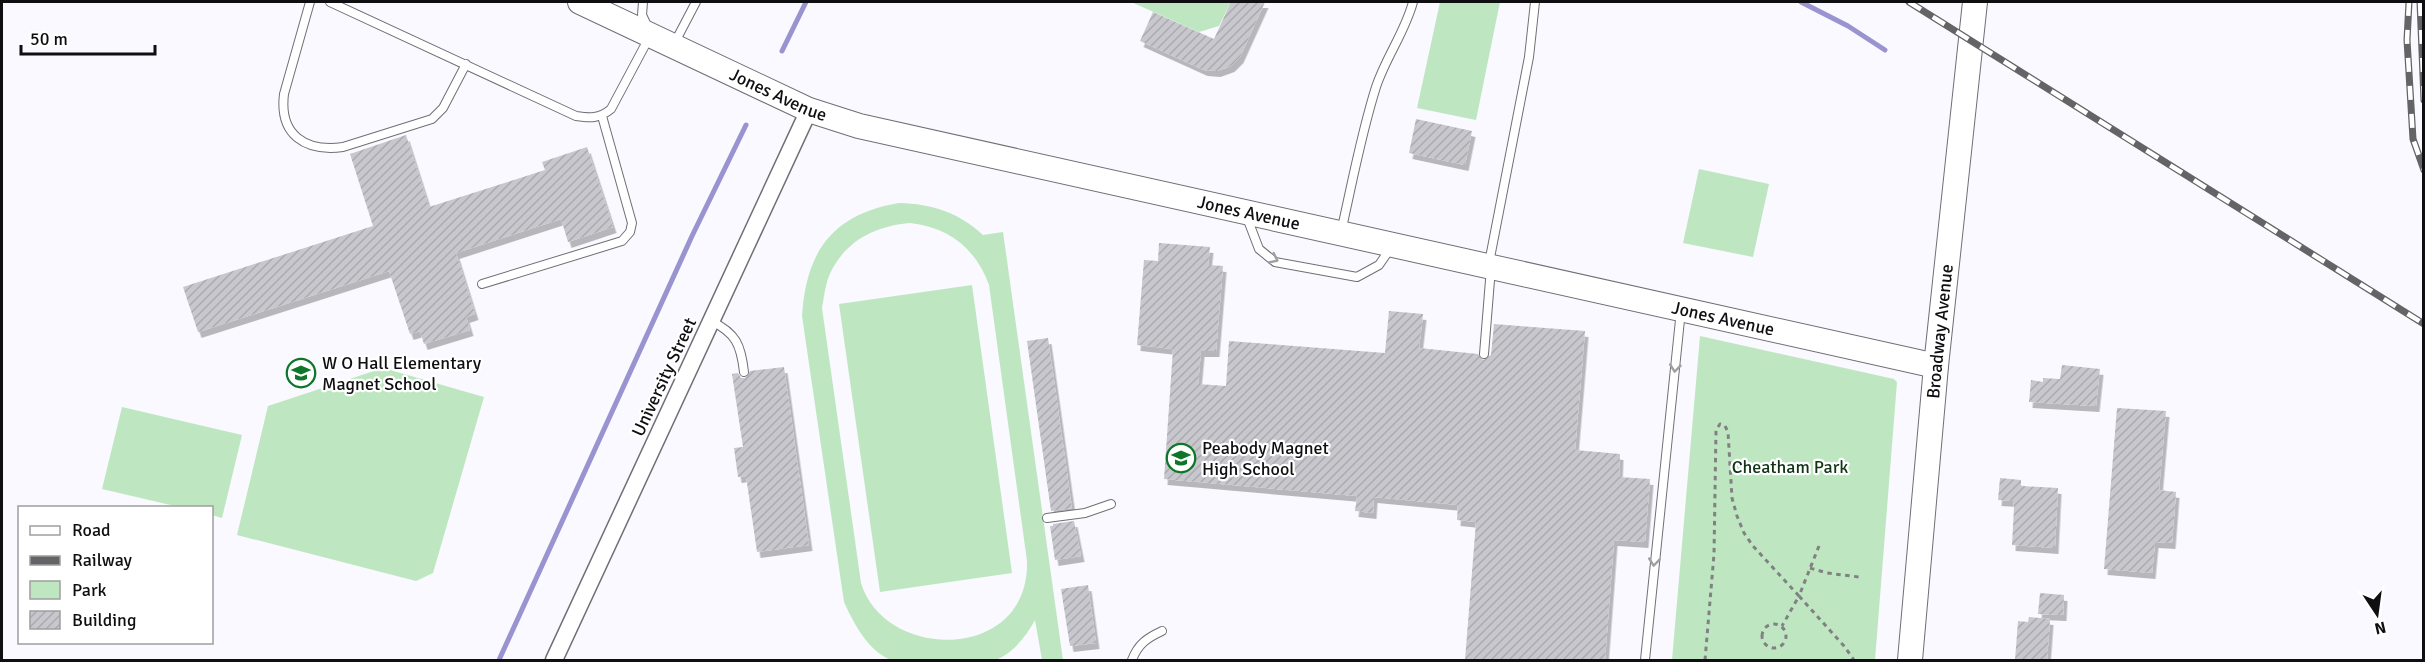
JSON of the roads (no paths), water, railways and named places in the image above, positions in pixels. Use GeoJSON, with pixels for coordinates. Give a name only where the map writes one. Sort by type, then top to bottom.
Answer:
{"type":"FeatureCollection","features":[{"type":"Feature","properties":{"kind":"street","name":"Jones Avenue"},"geometry":{"type":"LineString","coordinates":[[580,2],[809,110],[870,128],[1936,366]]}},
{"type":"Feature","properties":{"kind":"street","name":"Broadway Avenue"},"geometry":{"type":"LineString","coordinates":[[1910,660],[1936,366],[1975,2]]}},
{"type":"Feature","properties":{"kind":"street","name":"University Street"},"geometry":{"type":"LineString","coordinates":[[554,660],[809,110]]}},
{"type":"Feature","properties":{"kind":"lane"},"geometry":{"type":"LineString","coordinates":[[310,2],[282,108],[284,120],[291,132],[302,141],[316,147],[329,149],[343,147],[432,118],[443,108],[466,64]]}},
{"type":"Feature","properties":{"kind":"lane"},"geometry":{"type":"LineString","coordinates":[[330,2],[576,116],[590,118],[602,116],[611,109],[651,34],[642,15],[643,2]]}},
{"type":"Feature","properties":{"kind":"lane"},"geometry":{"type":"LineString","coordinates":[[674,45],[696,2]]}},
{"type":"Feature","properties":{"kind":"lane"},"geometry":{"type":"LineString","coordinates":[[1341,234],[1376,88],[1384,64],[1403,32],[1413,2]]}},
{"type":"Feature","properties":{"kind":"lane"},"geometry":{"type":"LineString","coordinates":[[1484,354],[1490,267],[1529,57],[1535,2]]}},
{"type":"Feature","properties":{"kind":"lane"},"geometry":{"type":"LineString","coordinates":[[482,284],[622,241],[630,232],[632,223],[602,116]]}},
{"type":"Feature","properties":{"kind":"lane"},"geometry":{"type":"LineString","coordinates":[[1244,212],[1259,249],[1275,262],[1358,277],[1379,265],[1392,245]]}},
{"type":"Feature","properties":{"kind":"lane"},"geometry":{"type":"LineString","coordinates":[[1645,660],[1681,310]]}},
{"type":"Feature","properties":{"kind":"lane"},"geometry":{"type":"LineString","coordinates":[[711,321],[726,328],[734,336],[739,347],[744,372]]}},
{"type":"Feature","properties":{"kind":"lane"},"geometry":{"type":"LineString","coordinates":[[1047,518],[1090,512],[1111,504]]}},
{"type":"Feature","properties":{"kind":"lane"},"geometry":{"type":"LineString","coordinates":[[1132,660],[1137,647],[1147,638],[1162,631]]}},
{"type":"Feature","properties":{"kind":"waterway"},"geometry":{"type":"LineString","coordinates":[[782,51],[806,2]]}},
{"type":"Feature","properties":{"kind":"waterway"},"geometry":{"type":"LineString","coordinates":[[1801,2],[1848,26],[1885,50]]}},
{"type":"Feature","properties":{"kind":"waterway"},"geometry":{"type":"LineString","coordinates":[[499,660],[692,236],[746,125]]}},
{"type":"Feature","properties":{"kind":"railway"},"geometry":{"type":"LineString","coordinates":[[1909,2],[2424,324]]}},
{"type":"Feature","properties":{"kind":"railway"},"geometry":{"type":"LineString","coordinates":[[2409,2],[2407,40],[2413,139],[2424,170]]}},
{"type":"Feature","properties":{"kind":"railway"},"geometry":{"type":"LineString","coordinates":[[2420,2],[2424,100]]}},
{"type":"Feature","properties":{"kind":"place","name":"W O Hall Elementary Magnet School"},"geometry":{"type":"Point","coordinates":[301,373]}},
{"type":"Feature","properties":{"kind":"place","name":"Peabody Magnet High School"},"geometry":{"type":"Point","coordinates":[1181,458]}},
{"type":"Feature","properties":{"kind":"park label","name":"Cheatham Park"},"geometry":{"type":"Point","coordinates":[1790,467]}}]}
